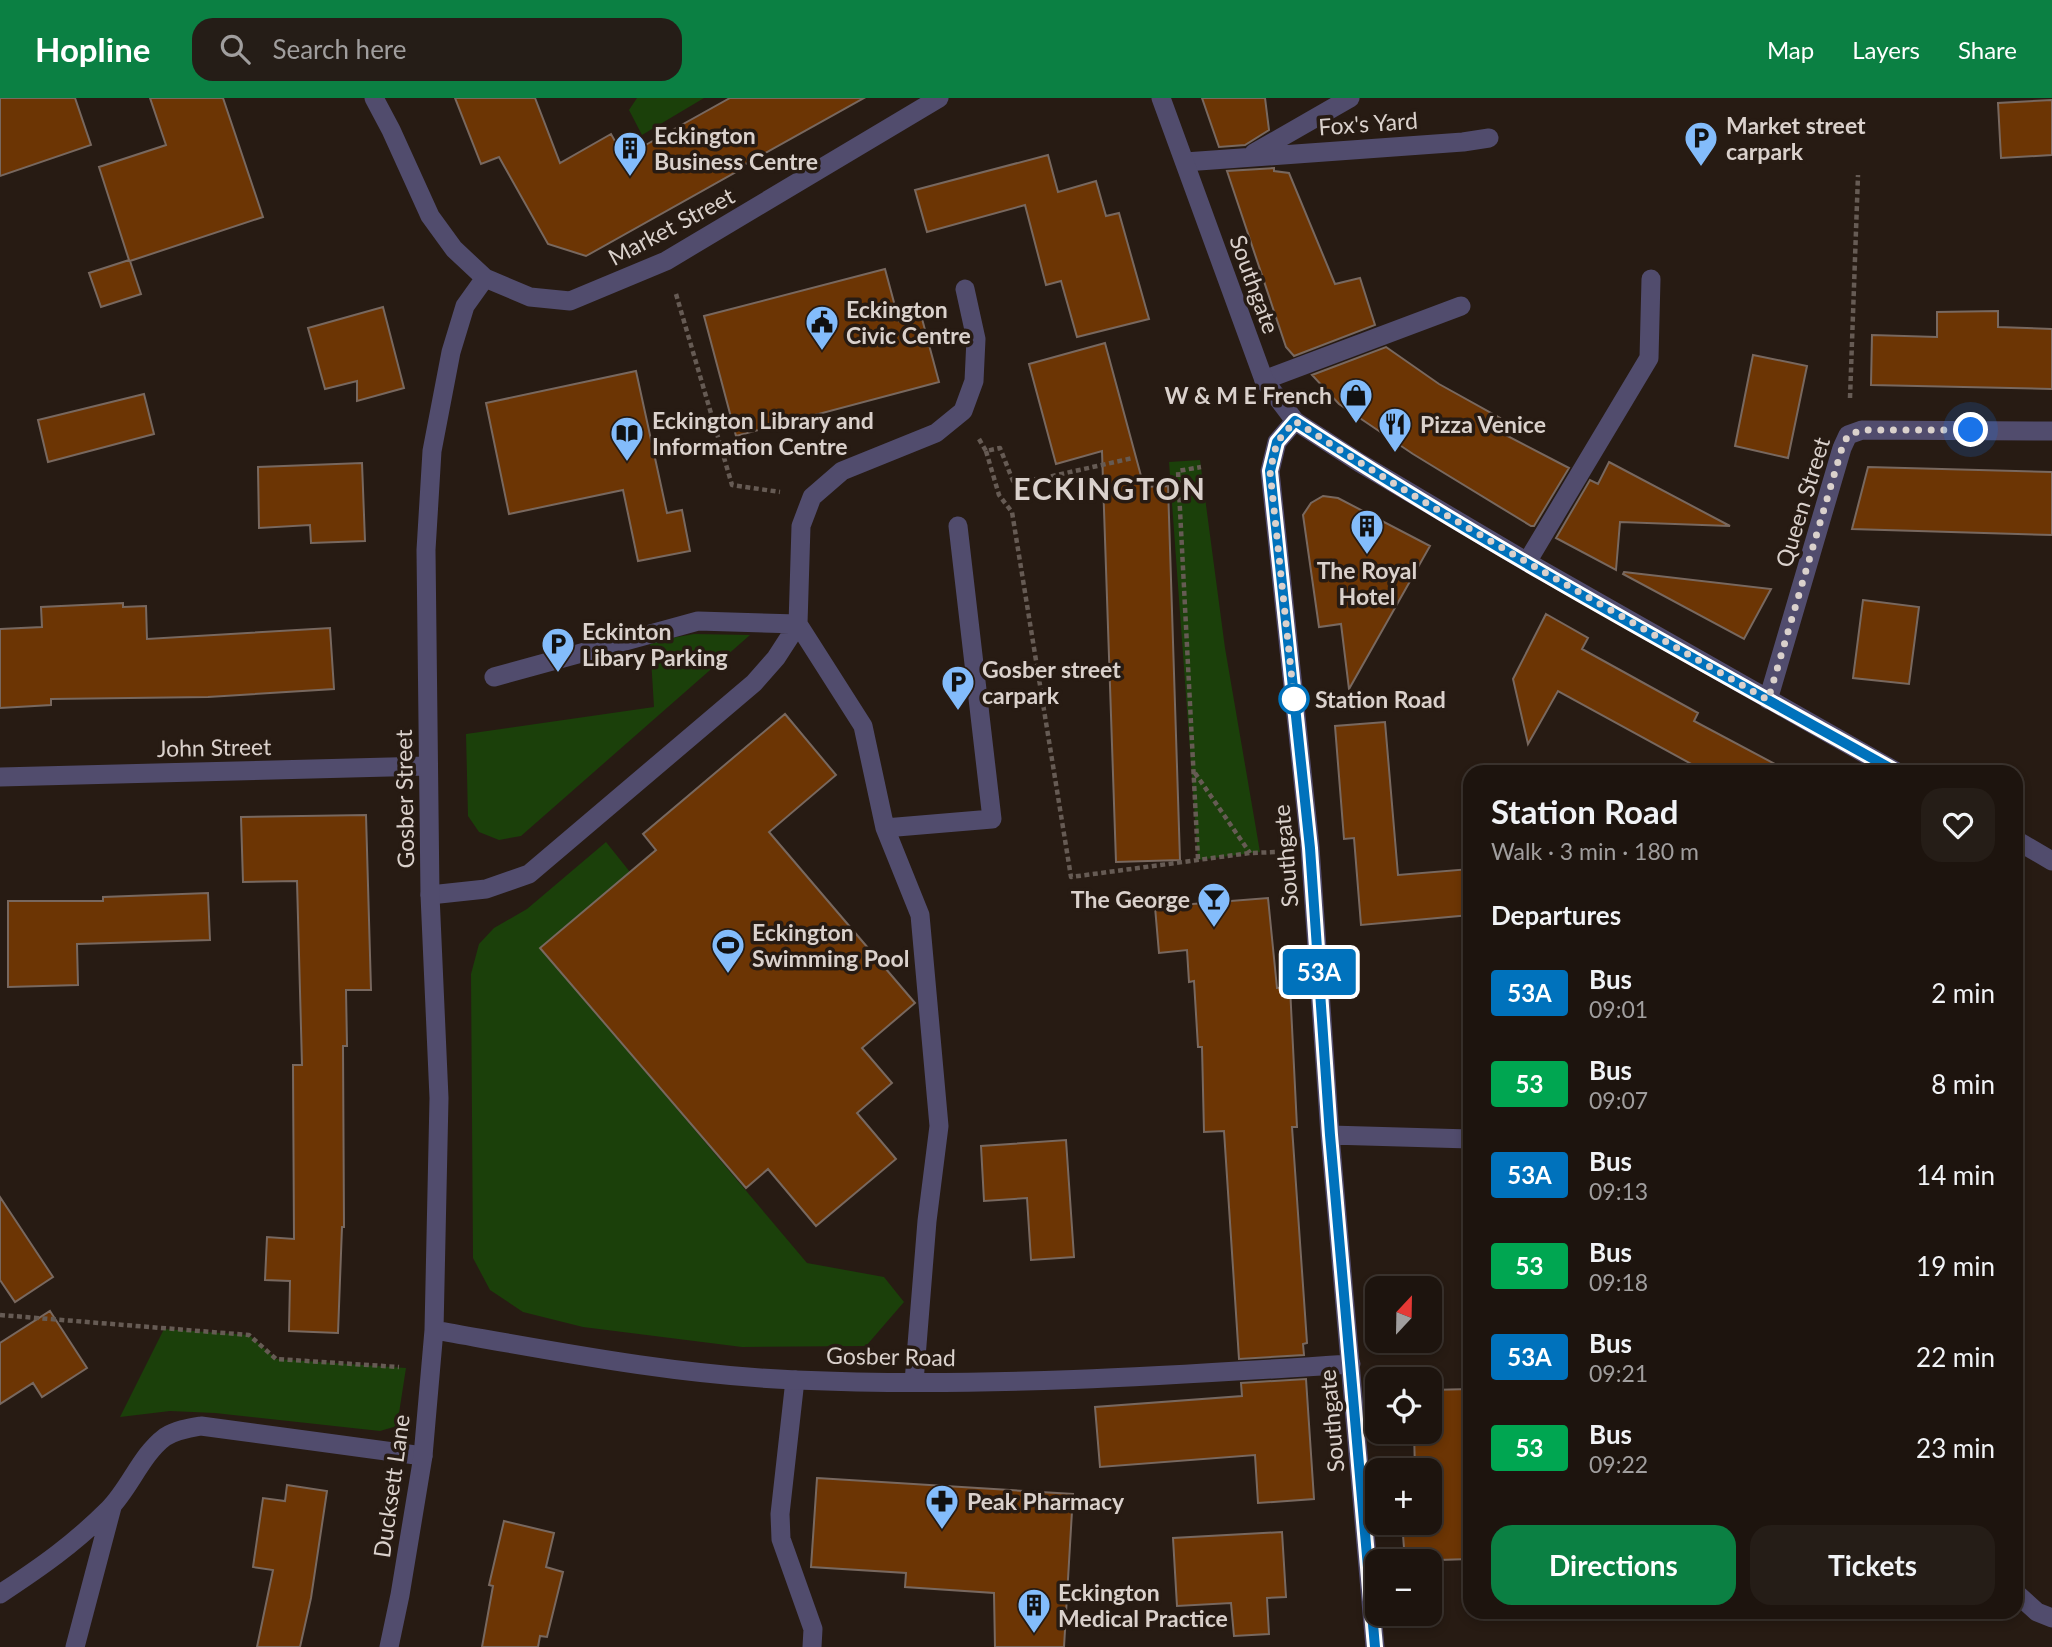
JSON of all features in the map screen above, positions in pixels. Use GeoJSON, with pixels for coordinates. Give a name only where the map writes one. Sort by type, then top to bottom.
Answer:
{"type":"FeatureCollection","features":[{"type":"Feature","properties":{"kind":"street","name":"Market Street"},"geometry":{"type":"LineString","coordinates":[[374,98],[430,216],[454,249],[485,278],[530,298],[570,301],[666,261],[939,98]]}},
{"type":"Feature","properties":{"kind":"street","name":"Southgate"},"geometry":{"type":"LineString","coordinates":[[1161,98],[1264,380],[1295,421],[1277,442],[1270,471],[1310,848],[1330,1135],[1375,1647]]}},
{"type":"Feature","properties":{"kind":"street","name":"Fox's Yard"},"geometry":{"type":"LineString","coordinates":[[1250,155],[1350,98]]}},
{"type":"Feature","properties":{"kind":"street","name":"Fox's Yard"},"geometry":{"type":"LineString","coordinates":[[1185,162],[1489,138]]}},
{"type":"Feature","properties":{"kind":"street","name":"Gosber Street"},"geometry":{"type":"LineString","coordinates":[[434,1330],[439,1098],[429,895],[426,550],[432,451],[451,352],[465,306],[485,278]]}},
{"type":"Feature","properties":{"kind":"street"},"geometry":{"type":"LineString","coordinates":[[1527,562],[1649,358],[1651,279]]}},
{"type":"Feature","properties":{"kind":"street"},"geometry":{"type":"LineString","coordinates":[[429,895],[486,889],[529,874],[754,682],[776,658],[798,624],[801,526],[812,496],[842,471],[936,433],[963,411],[974,381],[976,339],[965,289]]}},
{"type":"Feature","properties":{"kind":"street"},"geometry":{"type":"LineString","coordinates":[[1264,380],[1461,306]]}},
{"type":"Feature","properties":{"kind":"street"},"geometry":{"type":"LineString","coordinates":[[1295,421],[1360,463],[1527,562],[1884,765]]}},
{"type":"Feature","properties":{"kind":"street","name":"Queen Street"},"geometry":{"type":"LineString","coordinates":[[1768,700],[1848,435],[1862,430],[2052,431]]}},
{"type":"Feature","properties":{"kind":"street"},"geometry":{"type":"LineString","coordinates":[[885,828],[992,820],[958,526]]}},
{"type":"Feature","properties":{"kind":"street"},"geometry":{"type":"LineString","coordinates":[[494,677],[698,621],[798,624]]}},
{"type":"Feature","properties":{"kind":"street"},"geometry":{"type":"LineString","coordinates":[[798,624],[863,726],[885,828],[920,915],[939,1126],[914,1382]]}},
{"type":"Feature","properties":{"kind":"street","name":"John Street"},"geometry":{"type":"LineString","coordinates":[[0,777],[428,766]]}},
{"type":"Feature","properties":{"kind":"street"},"geometry":{"type":"LineString","coordinates":[[2023,844],[2052,861]]}},
{"type":"Feature","properties":{"kind":"street"},"geometry":{"type":"LineString","coordinates":[[1330,1135],[1463,1139]]}},
{"type":"Feature","properties":{"kind":"street","name":"Gosber Road"},"geometry":{"type":"LineString","coordinates":[[434,1330],[640,1364],[795,1380],[1065,1381],[1351,1364]]}},
{"type":"Feature","properties":{"kind":"street","name":"Ducksett Lane"},"geometry":{"type":"LineString","coordinates":[[389,1647],[423,1456],[434,1330]]}},
{"type":"Feature","properties":{"kind":"street"},"geometry":{"type":"LineString","coordinates":[[795,1380],[780,1514],[781,1539],[813,1629],[812,1647]]}},
{"type":"Feature","properties":{"kind":"street"},"geometry":{"type":"LineString","coordinates":[[0,1594],[61,1554],[112,1507],[150,1454],[166,1437],[181,1430],[201,1426],[423,1456]]}},
{"type":"Feature","properties":{"kind":"street"},"geometry":{"type":"LineString","coordinates":[[75,1647],[112,1507]]}},
{"type":"Feature","properties":{"kind":"street"},"geometry":{"type":"LineString","coordinates":[[2023,1599],[2036,1612],[2052,1618]]}},
{"type":"Feature","properties":{"kind":"path"},"geometry":{"type":"LineString","coordinates":[[1848,435],[1858,175]]}},
{"type":"Feature","properties":{"kind":"path"},"geometry":{"type":"LineString","coordinates":[[666,261],[732,485],[812,496]]}},
{"type":"Feature","properties":{"kind":"path"},"geometry":{"type":"LineString","coordinates":[[963,411],[986,451],[999,495],[1012,512],[1071,877],[1250,853],[1310,848]]}},
{"type":"Feature","properties":{"kind":"path"},"geometry":{"type":"LineString","coordinates":[[986,451],[1000,448],[1013,481],[1039,479],[1133,458]]}},
{"type":"Feature","properties":{"kind":"path"},"geometry":{"type":"LineString","coordinates":[[1198,860],[1178,471],[1201,467]]}},
{"type":"Feature","properties":{"kind":"path"},"geometry":{"type":"LineString","coordinates":[[1194,771],[1250,853]]}},
{"type":"Feature","properties":{"kind":"path"},"geometry":{"type":"LineString","coordinates":[[0,1315],[249,1335],[276,1359],[431,1369]]}},
{"type":"Feature","properties":{"kind":"green space"},"geometry":{"type":"Polygon","coordinates":[[[637,98],[704,98],[642,135],[629,110],[637,98]]]}},
{"type":"Feature","properties":{"kind":"green space"},"geometry":{"type":"Polygon","coordinates":[[[1200,460],[1225,648],[1260,852],[1198,860],[1169,462],[1200,460]]]}},
{"type":"Feature","properties":{"kind":"green space"},"geometry":{"type":"Polygon","coordinates":[[[694,634],[750,635],[521,836],[499,840],[479,832],[468,816],[466,734],[654,707],[650,642],[694,634]]]}},
{"type":"Feature","properties":{"kind":"green space"},"geometry":{"type":"Polygon","coordinates":[[[606,842],[630,872],[541,948],[807,1263],[884,1277],[904,1302],[866,1346],[742,1347],[583,1327],[523,1312],[490,1290],[473,1258],[471,974],[479,944],[494,928],[527,909],[606,842]]]}},
{"type":"Feature","properties":{"kind":"green space"},"geometry":{"type":"Polygon","coordinates":[[[164,1329],[249,1335],[276,1359],[406,1368],[397,1426],[380,1431],[215,1413],[170,1411],[120,1417],[164,1329]]]}},
{"type":"Feature","properties":{"kind":"building"},"geometry":{"type":"Polygon","coordinates":[[[0,98],[75,98],[91,145],[0,176],[0,98]]]}},
{"type":"Feature","properties":{"kind":"building"},"geometry":{"type":"Polygon","coordinates":[[[150,98],[223,98],[263,217],[130,261],[141,294],[101,307],[89,273],[129,260],[99,167],[166,145],[150,98]]]}},
{"type":"Feature","properties":{"kind":"building"},"geometry":{"type":"Polygon","coordinates":[[[455,98],[535,98],[560,163],[611,134],[624,157],[730,98],[864,98],[586,256],[548,244],[499,157],[481,164],[455,98]]]}},
{"type":"Feature","properties":{"kind":"building"},"geometry":{"type":"Polygon","coordinates":[[[1202,98],[1265,98],[1269,130],[1245,145],[1219,147],[1202,98]]]}},
{"type":"Feature","properties":{"kind":"building"},"geometry":{"type":"Polygon","coordinates":[[[2052,100],[2052,155],[2001,158],[1998,103],[2052,100]]]}},
{"type":"Feature","properties":{"kind":"building"},"geometry":{"type":"Polygon","coordinates":[[[1048,155],[1058,192],[1096,181],[1106,216],[1119,213],[1149,319],[1077,337],[1061,281],[1046,285],[1025,205],[927,232],[915,190],[1048,155]]]}},
{"type":"Feature","properties":{"kind":"building"},"geometry":{"type":"Polygon","coordinates":[[[1274,168],[1274,171],[1289,173],[1335,284],[1360,278],[1375,325],[1294,356],[1286,347],[1227,171],[1274,168]]]}},
{"type":"Feature","properties":{"kind":"building","name":"Eckington Civic Centre"},"geometry":{"type":"Polygon","coordinates":[[[885,269],[899,321],[921,315],[939,382],[736,436],[704,316],[885,269]]]}},
{"type":"Feature","properties":{"kind":"building"},"geometry":{"type":"Polygon","coordinates":[[[383,307],[404,388],[357,401],[357,381],[325,389],[308,328],[383,307]]]}},
{"type":"Feature","properties":{"kind":"building"},"geometry":{"type":"Polygon","coordinates":[[[1998,311],[1998,327],[2052,329],[2052,389],[1871,385],[1872,335],[1937,337],[1937,312],[1998,311]]]}},
{"type":"Feature","properties":{"kind":"building"},"geometry":{"type":"Polygon","coordinates":[[[1105,343],[1144,487],[1168,486],[1180,860],[1116,862],[1102,451],[1056,464],[1029,364],[1105,343]]]}},
{"type":"Feature","properties":{"kind":"building"},"geometry":{"type":"Polygon","coordinates":[[[1386,347],[1439,384],[1500,418],[1494,429],[1569,468],[1534,526],[1413,454],[1339,404],[1312,375],[1386,347]]]}},
{"type":"Feature","properties":{"kind":"building"},"geometry":{"type":"Polygon","coordinates":[[[1753,355],[1807,366],[1788,458],[1735,446],[1753,355]]]}},
{"type":"Feature","properties":{"kind":"building","name":"Eckington Library and Information Centre"},"geometry":{"type":"Polygon","coordinates":[[[636,371],[667,513],[682,510],[690,551],[638,561],[623,490],[509,514],[486,403],[636,371]]]}},
{"type":"Feature","properties":{"kind":"building"},"geometry":{"type":"Polygon","coordinates":[[[144,394],[154,434],[48,462],[38,420],[144,394]]]}},
{"type":"Feature","properties":{"kind":"building"},"geometry":{"type":"Polygon","coordinates":[[[1609,462],[1730,526],[1620,522],[1616,570],[1556,538],[1590,480],[1598,484],[1609,462]]]}},
{"type":"Feature","properties":{"kind":"building"},"geometry":{"type":"Polygon","coordinates":[[[362,463],[365,541],[311,543],[310,525],[259,528],[258,467],[362,463]]]}},
{"type":"Feature","properties":{"kind":"building"},"geometry":{"type":"Polygon","coordinates":[[[1868,467],[2052,472],[2052,535],[1852,529],[1868,467]]]}},
{"type":"Feature","properties":{"kind":"building","name":"The Royal Hotel"},"geometry":{"type":"Polygon","coordinates":[[[1323,496],[1338,498],[1430,546],[1349,689],[1341,624],[1319,627],[1303,515],[1311,503],[1323,496]]]}},
{"type":"Feature","properties":{"kind":"building"},"geometry":{"type":"Polygon","coordinates":[[[1623,574],[1771,589],[1744,639],[1623,574]]]}},
{"type":"Feature","properties":{"kind":"building"},"geometry":{"type":"Polygon","coordinates":[[[1863,600],[1919,607],[1909,684],[1853,678],[1863,600]]]}},
{"type":"Feature","properties":{"kind":"building"},"geometry":{"type":"Polygon","coordinates":[[[123,603],[123,607],[146,606],[147,639],[330,628],[334,689],[208,697],[51,699],[51,705],[0,708],[0,629],[42,627],[41,607],[123,603]]]}},
{"type":"Feature","properties":{"kind":"building"},"geometry":{"type":"Polygon","coordinates":[[[1546,614],[1588,638],[1582,649],[1698,713],[1694,721],[1777,765],[1693,765],[1558,691],[1528,744],[1513,679],[1546,614]]]}},
{"type":"Feature","properties":{"kind":"building","name":"Eckington Swimming Pool"},"geometry":{"type":"Polygon","coordinates":[[[785,714],[836,775],[769,832],[915,1003],[862,1048],[892,1083],[857,1113],[896,1159],[816,1226],[768,1169],[746,1188],[540,948],[656,850],[643,834],[785,714]]]}},
{"type":"Feature","properties":{"kind":"building"},"geometry":{"type":"Polygon","coordinates":[[[1385,722],[1398,875],[1463,870],[1463,916],[1361,925],[1354,838],[1344,839],[1335,726],[1385,722]]]}},
{"type":"Feature","properties":{"kind":"building"},"geometry":{"type":"Polygon","coordinates":[[[366,815],[371,990],[346,990],[347,1046],[343,1046],[344,1227],[338,1333],[289,1331],[290,1281],[265,1280],[267,1237],[294,1239],[293,1065],[302,1065],[297,881],[243,882],[241,817],[366,815]]]}},
{"type":"Feature","properties":{"kind":"building"},"geometry":{"type":"Polygon","coordinates":[[[208,893],[210,940],[77,944],[78,985],[8,987],[8,901],[103,901],[103,897],[208,893]]]}},
{"type":"Feature","properties":{"kind":"building"},"geometry":{"type":"Polygon","coordinates":[[[1268,898],[1277,988],[1290,987],[1297,1127],[1292,1127],[1307,1343],[1303,1344],[1304,1355],[1239,1359],[1224,1131],[1204,1132],[1202,1047],[1198,1047],[1194,981],[1189,982],[1187,950],[1159,953],[1155,907],[1268,898]]]}},
{"type":"Feature","properties":{"kind":"building"},"geometry":{"type":"Polygon","coordinates":[[[1066,1140],[1074,1257],[1031,1260],[1027,1198],[984,1201],[981,1146],[1066,1140]]]}},
{"type":"Feature","properties":{"kind":"building"},"geometry":{"type":"Polygon","coordinates":[[[0,1197],[53,1277],[15,1302],[0,1280],[0,1197]]]}},
{"type":"Feature","properties":{"kind":"building"},"geometry":{"type":"Polygon","coordinates":[[[50,1311],[87,1368],[42,1397],[33,1383],[0,1404],[0,1343],[50,1311]]]}},
{"type":"Feature","properties":{"kind":"building"},"geometry":{"type":"Polygon","coordinates":[[[1306,1379],[1314,1499],[1258,1503],[1255,1455],[1100,1467],[1095,1407],[1242,1396],[1241,1383],[1306,1379]]]}},
{"type":"Feature","properties":{"kind":"building"},"geometry":{"type":"Polygon","coordinates":[[[1463,1389],[1463,1559],[1442,1560],[1442,1549],[1404,1549],[1403,1535],[1442,1535],[1442,1458],[1415,1458],[1414,1444],[1442,1444],[1442,1390],[1463,1389]]]}},
{"type":"Feature","properties":{"kind":"building","name":"Peak Pharmacy"},"geometry":{"type":"Polygon","coordinates":[[[817,1478],[1073,1494],[1064,1647],[995,1647],[994,1593],[905,1587],[906,1573],[811,1567],[817,1478]]]}},
{"type":"Feature","properties":{"kind":"building"},"geometry":{"type":"Polygon","coordinates":[[[287,1485],[327,1491],[311,1598],[300,1647],[257,1647],[273,1570],[253,1567],[263,1498],[285,1501],[287,1485]]]}},
{"type":"Feature","properties":{"kind":"building"},"geometry":{"type":"Polygon","coordinates":[[[504,1521],[554,1533],[546,1567],[563,1572],[547,1637],[540,1636],[538,1647],[482,1647],[493,1586],[489,1585],[504,1521]]]}},
{"type":"Feature","properties":{"kind":"building"},"geometry":{"type":"Polygon","coordinates":[[[1282,1532],[1286,1597],[1267,1598],[1269,1634],[1234,1636],[1231,1603],[1177,1606],[1173,1538],[1282,1532]]]}},
{"type":"Feature","properties":{"kind":"bus line","name":"53A"},"geometry":{"type":"LineString","coordinates":[[1375,1647],[1330,1135],[1310,848],[1270,471],[1277,442],[1295,421],[1360,463],[1527,562],[1884,765]]}},
{"type":"Feature","properties":{"kind":"place","name":"Market street carpark"},"geometry":{"type":"Point","coordinates":[1701,168]}},
{"type":"Feature","properties":{"kind":"place","name":"Eckington Business Centre"},"geometry":{"type":"Point","coordinates":[630,178]}},
{"type":"Feature","properties":{"kind":"place","name":"Eckington Civic Centre"},"geometry":{"type":"Point","coordinates":[822,352]}},
{"type":"Feature","properties":{"kind":"place","name":"W & M E French"},"geometry":{"type":"Point","coordinates":[1356,425]}},
{"type":"Feature","properties":{"kind":"place","name":"Pizza Venice"},"geometry":{"type":"Point","coordinates":[1395,454]}},
{"type":"Feature","properties":{"kind":"place","name":"Eckington Library and Information Centre"},"geometry":{"type":"Point","coordinates":[627,463]}},
{"type":"Feature","properties":{"kind":"place","name":"The Royal Hotel"},"geometry":{"type":"Point","coordinates":[1367,556]}},
{"type":"Feature","properties":{"kind":"place","name":"Eckinton Libary Parking"},"geometry":{"type":"Point","coordinates":[558,674]}},
{"type":"Feature","properties":{"kind":"place","name":"Station Road"},"geometry":{"type":"Point","coordinates":[1294,699]}},
{"type":"Feature","properties":{"kind":"place","name":"Gosber street carpark"},"geometry":{"type":"Point","coordinates":[958,712]}},
{"type":"Feature","properties":{"kind":"place","name":"The George"},"geometry":{"type":"Point","coordinates":[1214,929]}},
{"type":"Feature","properties":{"kind":"place","name":"Eckington Swimming Pool"},"geometry":{"type":"Point","coordinates":[728,975]}},
{"type":"Feature","properties":{"kind":"place","name":"Peak Pharmacy"},"geometry":{"type":"Point","coordinates":[942,1531]}},
{"type":"Feature","properties":{"kind":"place","name":"Eckington Medical Practice"},"geometry":{"type":"Point","coordinates":[1034,1635]}},
{"type":"Feature","properties":{"kind":"district","name":"ECKINGTON"},"geometry":{"type":"Point","coordinates":[1110,488]}},
{"type":"Feature","properties":{"kind":"route"},"geometry":{"type":"LineString","coordinates":[[1294,699],[1270,471],[1277,442],[1295,421],[1360,463],[1527,562],[1768,700],[1848,435],[1862,430],[1971,430]]}}]}
